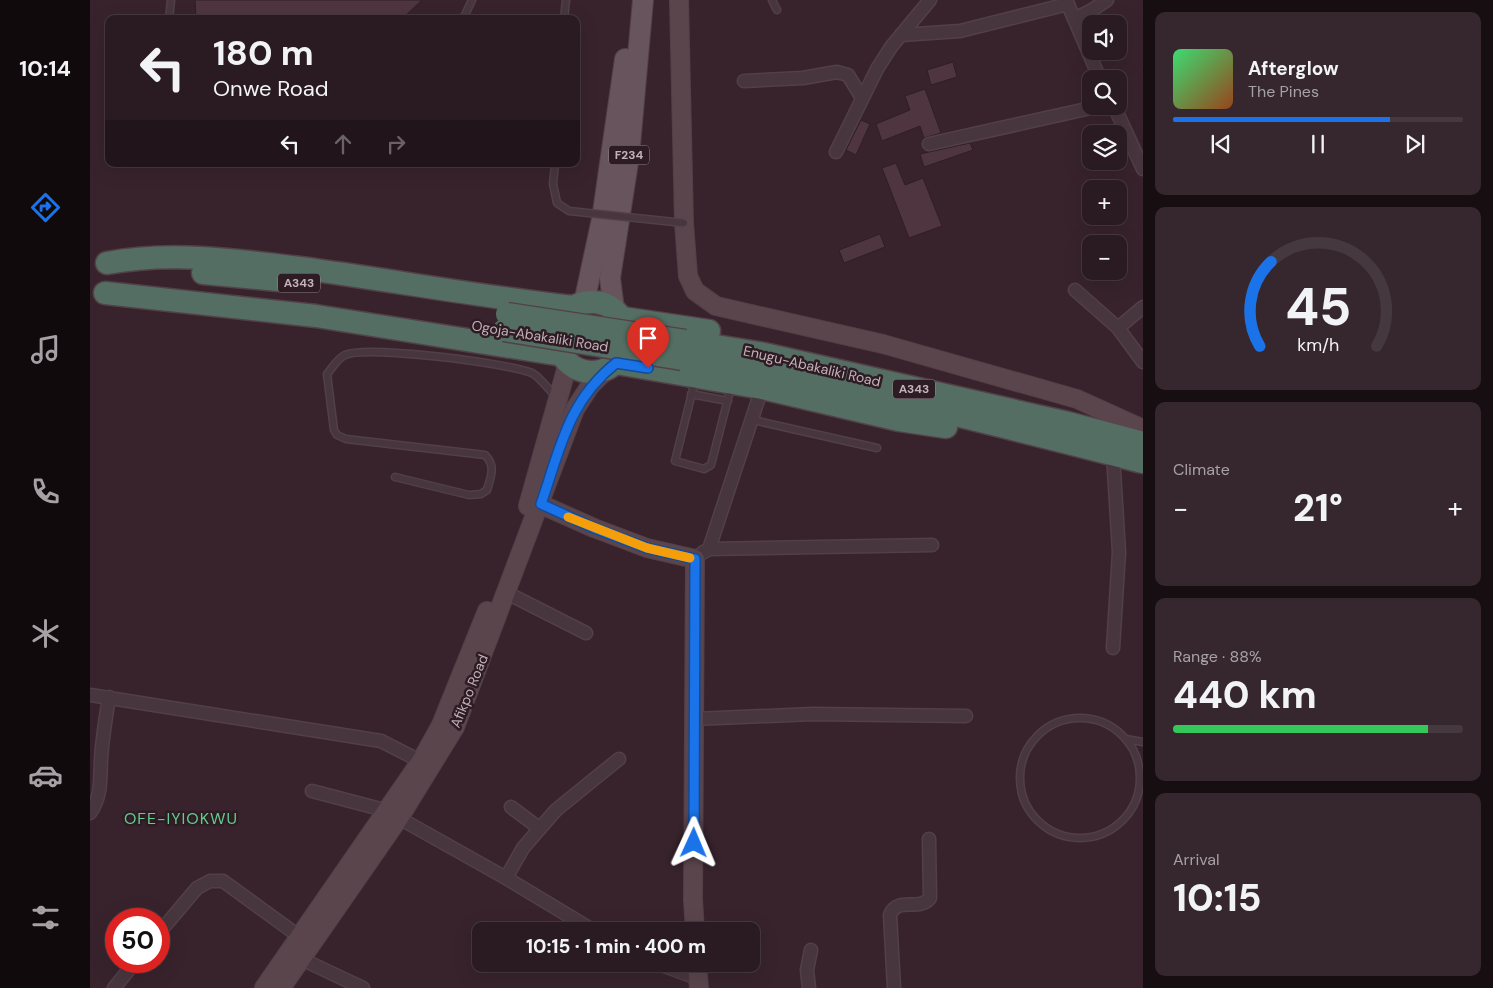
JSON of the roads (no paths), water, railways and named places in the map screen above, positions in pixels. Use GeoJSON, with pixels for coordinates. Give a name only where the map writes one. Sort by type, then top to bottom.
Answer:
{"type":"FeatureCollection","features":[{"type":"Feature","properties":{"kind":"highway"},"geometry":{"type":"LineString","coordinates":[[98,263],[138,257],[240,260],[356,276],[504,300],[579,305],[605,304],[618,313],[626,326],[627,342],[622,356],[611,366]]}},
{"type":"Feature","properties":{"kind":"highway","name":"Ogoja-Abakaliki Road"},"geometry":{"type":"LineString","coordinates":[[98,263],[396,295],[505,322]]}},
{"type":"Feature","properties":{"kind":"highway","name":"Ogoja-Abakaliki Road"},"geometry":{"type":"LineString","coordinates":[[98,293],[152,289],[218,291],[505,322],[683,350],[759,371],[985,423]]}},
{"type":"Feature","properties":{"kind":"highway"},"geometry":{"type":"LineString","coordinates":[[98,293],[316,316],[565,359],[586,372],[611,366],[693,386],[730,392],[762,388],[899,420],[1024,440],[1064,432]]}},
{"type":"Feature","properties":{"kind":"highway"},"geometry":{"type":"LineString","coordinates":[[565,359],[557,342],[558,328],[564,316],[579,305]]}},
{"type":"Feature","properties":{"kind":"highway"},"geometry":{"type":"LineString","coordinates":[[618,313],[804,348],[906,372],[1064,432]]}},
{"type":"Feature","properties":{"kind":"highway","name":"Enugu-Abakaliki Road"},"geometry":{"type":"LineString","coordinates":[[683,350],[764,354],[1064,432],[1113,454],[1143,462]]}},
{"type":"Feature","properties":{"kind":"highway","name":"Enugu-Abakaliki Road"},"geometry":{"type":"LineString","coordinates":[[985,423],[1143,443]]}},
{"type":"Feature","properties":{"kind":"main road","name":"F234"},"geometry":{"type":"LineString","coordinates":[[618,313],[610,278],[629,0]]}},
{"type":"Feature","properties":{"kind":"main road","name":"F234"},"geometry":{"type":"LineString","coordinates":[[579,305],[618,168],[643,0]]}},
{"type":"Feature","properties":{"kind":"main road"},"geometry":{"type":"LineString","coordinates":[[679,0],[684,223],[688,276],[696,291],[716,306],[883,344],[1077,400],[1143,429]]}},
{"type":"Feature","properties":{"kind":"main road","name":"Afikpo Road"},"geometry":{"type":"LineString","coordinates":[[264,988],[295,956],[426,764],[455,728],[507,592],[536,502],[559,400],[565,359]]}},
{"type":"Feature","properties":{"kind":"main road","name":"Afikpo Road"},"geometry":{"type":"LineString","coordinates":[[426,764],[575,409],[590,386],[611,366]]}},
{"type":"Feature","properties":{"kind":"main road"},"geometry":{"type":"LineString","coordinates":[[536,502],[594,528],[647,548],[702,554],[694,719],[695,922]]}},
{"type":"Feature","properties":{"kind":"main road","name":"Afikpo Road"},"geometry":{"type":"LineString","coordinates":[[281,988],[295,956],[300,937],[393,814]]}},
{"type":"Feature","properties":{"kind":"street"},"geometry":{"type":"LineString","coordinates":[[836,152],[877,69],[930,0]]}},
{"type":"Feature","properties":{"kind":"street"},"geometry":{"type":"LineString","coordinates":[[1074,19],[1107,0]]}},
{"type":"Feature","properties":{"kind":"street"},"geometry":{"type":"LineString","coordinates":[[901,36],[960,31],[1067,2],[1096,70]]}},
{"type":"Feature","properties":{"kind":"street"},"geometry":{"type":"LineString","coordinates":[[744,81],[803,78],[837,72],[848,76],[862,98]]}},
{"type":"Feature","properties":{"kind":"street"},"geometry":{"type":"LineString","coordinates":[[929,144],[1082,110]]}},
{"type":"Feature","properties":{"kind":"street"},"geometry":{"type":"LineString","coordinates":[[1118,115],[1143,169]]}},
{"type":"Feature","properties":{"kind":"street"},"geometry":{"type":"LineString","coordinates":[[1075,290],[1118,328],[1143,362]]}},
{"type":"Feature","properties":{"kind":"street"},"geometry":{"type":"LineString","coordinates":[[1118,328],[1143,307]]}},
{"type":"Feature","properties":{"kind":"street"},"geometry":{"type":"LineString","coordinates":[[762,388],[753,420],[702,554],[932,545]]}},
{"type":"Feature","properties":{"kind":"street"},"geometry":{"type":"LineString","coordinates":[[1113,454],[1119,552],[1113,648]]}},
{"type":"Feature","properties":{"kind":"street"},"geometry":{"type":"LineString","coordinates":[[507,592],[586,633]]}},
{"type":"Feature","properties":{"kind":"street"},"geometry":{"type":"LineString","coordinates":[[90,695],[381,741],[426,764]]}},
{"type":"Feature","properties":{"kind":"street"},"geometry":{"type":"LineString","coordinates":[[90,813],[95,806],[102,784],[101,760],[109,697]]}},
{"type":"Feature","properties":{"kind":"street"},"geometry":{"type":"LineString","coordinates":[[694,719],[813,714],[966,716]]}},
{"type":"Feature","properties":{"kind":"street"},"geometry":{"type":"LineString","coordinates":[[506,878],[523,848],[556,810],[619,759]]}},
{"type":"Feature","properties":{"kind":"street"},"geometry":{"type":"LineString","coordinates":[[312,792],[393,814],[579,922]]}},
{"type":"Feature","properties":{"kind":"street"},"geometry":{"type":"LineString","coordinates":[[511,807],[539,828]]}},
{"type":"Feature","properties":{"kind":"street"},"geometry":{"type":"LineString","coordinates":[[894,988],[890,916],[893,908],[898,905],[922,904],[930,898],[929,839]]}},
{"type":"Feature","properties":{"kind":"street"},"geometry":{"type":"LineString","coordinates":[[170,920],[197,888],[210,881],[223,881],[300,937]]}},
{"type":"Feature","properties":{"kind":"street"},"geometry":{"type":"LineString","coordinates":[[808,988],[807,970],[811,950]]}},
{"type":"Feature","properties":{"kind":"street"},"geometry":{"type":"LineString","coordinates":[[295,956],[363,988]]}},
{"type":"Feature","properties":{"kind":"street"},"geometry":{"type":"LineString","coordinates":[[683,972],[698,977]]}},
{"type":"Feature","properties":{"kind":"street"},"geometry":{"type":"LineString","coordinates":[[114,988],[126,973]]}},
{"type":"Feature","properties":{"kind":"lane"},"geometry":{"type":"LineString","coordinates":[[169,15],[170,0]]}},
{"type":"Feature","properties":{"kind":"lane"},"geometry":{"type":"LineString","coordinates":[[465,15],[472,0]]}},
{"type":"Feature","properties":{"kind":"lane"},"geometry":{"type":"LineString","coordinates":[[772,0],[777,10]]}},
{"type":"Feature","properties":{"kind":"lane"},"geometry":{"type":"LineString","coordinates":[[555,167],[553,184],[556,203],[569,211],[684,223]]}},
{"type":"Feature","properties":{"kind":"lane"},"geometry":{"type":"LineString","coordinates":[[395,476],[469,495],[481,494],[487,490],[493,468],[490,460],[485,456],[346,439],[337,435],[334,430],[327,374],[338,360],[347,354],[369,351],[498,364],[533,374],[559,400]]}},
{"type":"Feature","properties":{"kind":"lane"},"geometry":{"type":"LineString","coordinates":[[693,386],[674,456],[678,464],[704,469],[711,465],[730,392]]}},
{"type":"Feature","properties":{"kind":"lane"},"geometry":{"type":"LineString","coordinates":[[753,420],[877,448]]}},
{"type":"Feature","properties":{"kind":"lane"},"geometry":{"type":"LineString","coordinates":[[1126,738],[1136,756],[1140,775],[1138,795],[1122,820],[1106,832],[1077,838],[1049,830],[1033,816],[1023,800],[1019,780],[1022,760],[1037,735],[1058,722],[1082,717],[1111,726],[1126,738],[1143,742]]}},
{"type":"Feature","properties":{"kind":"district","name":"OFE-IYIOKWU"},"geometry":{"type":"Point","coordinates":[181,818]}}]}
